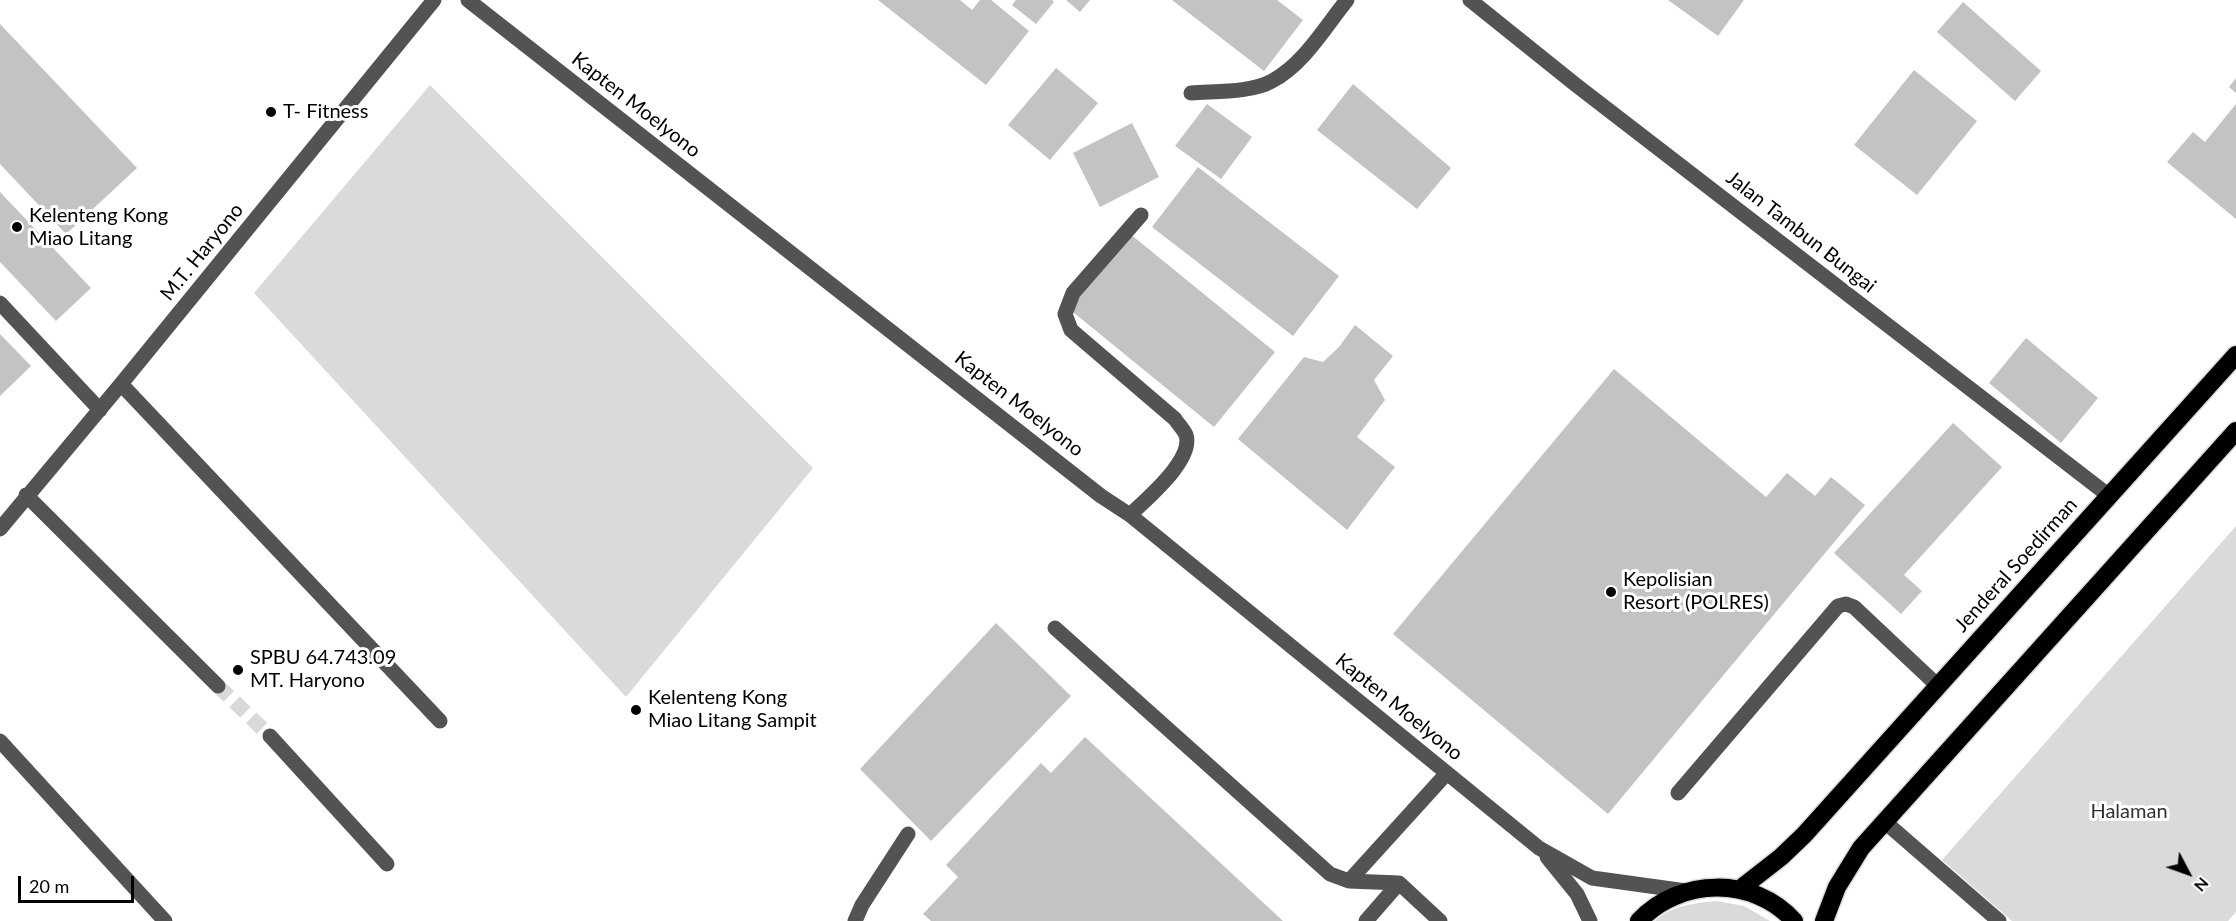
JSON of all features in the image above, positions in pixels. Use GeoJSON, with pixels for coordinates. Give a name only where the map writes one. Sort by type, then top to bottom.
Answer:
{"type":"FeatureCollection","features":[{"type":"Feature","properties":{"kind":"highway","name":"Jenderal Soedirman"},"geometry":{"type":"LineString","coordinates":[[1740,889],[1781,857],[1831,806],[2236,355]]}},
{"type":"Feature","properties":{"kind":"highway"},"geometry":{"type":"LineString","coordinates":[[1824,921],[1837,887],[1861,848],[2236,431]]}},
{"type":"Feature","properties":{"kind":"highway"},"geometry":{"type":"LineString","coordinates":[[1639,921],[1665,900],[1686,891],[1704,887],[1740,889],[1764,898],[1785,911],[1794,921]]}},
{"type":"Feature","properties":{"kind":"street","name":"M.T. Haryono"},"geometry":{"type":"LineString","coordinates":[[0,529],[26,495],[100,410],[434,0]]}},
{"type":"Feature","properties":{"kind":"street","name":"Kapten Moelyono"},"geometry":{"type":"LineString","coordinates":[[468,0],[1101,496],[1130,515],[1539,848]]}},
{"type":"Feature","properties":{"kind":"street"},"geometry":{"type":"LineString","coordinates":[[1191,93],[1245,89],[1272,82],[1296,64],[1347,0]]}},
{"type":"Feature","properties":{"kind":"street","name":"Jalan Tambun Bungai"},"geometry":{"type":"LineString","coordinates":[[1470,0],[1576,85],[2108,495]]}},
{"type":"Feature","properties":{"kind":"street"},"geometry":{"type":"LineString","coordinates":[[1130,515],[1174,470],[1186,453],[1186,435],[1175,419],[1071,330],[1065,314],[1073,293],[1141,215]]}},
{"type":"Feature","properties":{"kind":"street"},"geometry":{"type":"LineString","coordinates":[[0,303],[100,410]]}},
{"type":"Feature","properties":{"kind":"street"},"geometry":{"type":"LineString","coordinates":[[121,384],[440,721]]}},
{"type":"Feature","properties":{"kind":"street"},"geometry":{"type":"LineString","coordinates":[[26,495],[218,686]]}},
{"type":"Feature","properties":{"kind":"street"},"geometry":{"type":"LineString","coordinates":[[1678,793],[1838,606],[1846,604],[1854,607],[1938,686]]}},
{"type":"Feature","properties":{"kind":"street"},"geometry":{"type":"LineString","coordinates":[[1055,628],[1330,874],[1349,881],[1399,883],[1440,921]]}},
{"type":"Feature","properties":{"kind":"street"},"geometry":{"type":"LineString","coordinates":[[270,736],[387,864]]}},
{"type":"Feature","properties":{"kind":"street"},"geometry":{"type":"LineString","coordinates":[[0,741],[165,921]]}},
{"type":"Feature","properties":{"kind":"street"},"geometry":{"type":"LineString","coordinates":[[1349,881],[1447,773]]}},
{"type":"Feature","properties":{"kind":"street"},"geometry":{"type":"LineString","coordinates":[[1885,822],[1999,921]]}},
{"type":"Feature","properties":{"kind":"street"},"geometry":{"type":"LineString","coordinates":[[855,921],[862,905],[908,834]]}},
{"type":"Feature","properties":{"kind":"street"},"geometry":{"type":"LineString","coordinates":[[1539,848],[1592,878],[1686,891]]}},
{"type":"Feature","properties":{"kind":"street"},"geometry":{"type":"LineString","coordinates":[[1539,848],[1577,894],[1590,921]]}},
{"type":"Feature","properties":{"kind":"street"},"geometry":{"type":"LineString","coordinates":[[1366,921],[1399,883]]}},
{"type":"Feature","properties":{"kind":"green space"},"geometry":{"type":"Polygon","coordinates":[[[430,85],[813,468],[626,697],[254,293],[430,85]]]}},
{"type":"Feature","properties":{"kind":"green space","name":"Halaman"},"geometry":{"type":"Polygon","coordinates":[[[2236,526],[2236,912],[2228,921],[2012,921],[1942,860],[2236,526]]]}},
{"type":"Feature","properties":{"kind":"green space"},"geometry":{"type":"Polygon","coordinates":[[[1716,901],[1744,906],[1770,921],[1655,921],[1676,909],[1716,901]]]}},
{"type":"Feature","properties":{"kind":"building"},"geometry":{"type":"Polygon","coordinates":[[[878,0],[960,0],[972,10],[980,0],[991,0],[1029,31],[986,85],[878,0]]]}},
{"type":"Feature","properties":{"kind":"building"},"geometry":{"type":"Polygon","coordinates":[[[1016,0],[1052,0],[1054,2],[1036,24],[1012,5],[1016,0]]]}},
{"type":"Feature","properties":{"kind":"building"},"geometry":{"type":"Polygon","coordinates":[[[1066,0],[1090,0],[1080,12],[1066,0]]]}},
{"type":"Feature","properties":{"kind":"building"},"geometry":{"type":"Polygon","coordinates":[[[1172,0],[1277,0],[1303,20],[1264,71],[1172,0]]]}},
{"type":"Feature","properties":{"kind":"building"},"geometry":{"type":"Polygon","coordinates":[[[1668,0],[1744,0],[1718,36],[1668,0]]]}},
{"type":"Feature","properties":{"kind":"building"},"geometry":{"type":"Polygon","coordinates":[[[1963,2],[2041,71],[2015,101],[1937,32],[1963,2]]]}},
{"type":"Feature","properties":{"kind":"building"},"geometry":{"type":"Polygon","coordinates":[[[0,24],[137,168],[66,234],[0,164],[0,24]]]}},
{"type":"Feature","properties":{"kind":"building"},"geometry":{"type":"Polygon","coordinates":[[[1056,68],[1098,103],[1050,160],[1008,125],[1056,68]]]}},
{"type":"Feature","properties":{"kind":"building"},"geometry":{"type":"Polygon","coordinates":[[[1914,70],[1977,121],[1917,195],[1854,145],[1914,70]]]}},
{"type":"Feature","properties":{"kind":"building"},"geometry":{"type":"Polygon","coordinates":[[[2236,78],[2236,93],[2229,87],[2236,78]]]}},
{"type":"Feature","properties":{"kind":"building"},"geometry":{"type":"Polygon","coordinates":[[[1353,84],[1451,168],[1417,209],[1317,130],[1353,84]]]}},
{"type":"Feature","properties":{"kind":"building"},"geometry":{"type":"Polygon","coordinates":[[[1207,104],[1252,137],[1221,179],[1175,146],[1207,104]]]}},
{"type":"Feature","properties":{"kind":"building"},"geometry":{"type":"Polygon","coordinates":[[[2236,104],[2236,219],[2167,162],[2193,132],[2205,142],[2236,104]]]}},
{"type":"Feature","properties":{"kind":"building"},"geometry":{"type":"Polygon","coordinates":[[[1132,123],[1159,177],[1100,207],[1073,153],[1132,123]]]}},
{"type":"Feature","properties":{"kind":"building"},"geometry":{"type":"Polygon","coordinates":[[[1198,167],[1339,276],[1293,336],[1152,227],[1198,167]]]}},
{"type":"Feature","properties":{"kind":"building","name":"Kelenteng Kong Miao Litang"},"geometry":{"type":"Polygon","coordinates":[[[0,192],[91,288],[56,321],[0,262],[0,192]]]}},
{"type":"Feature","properties":{"kind":"building"},"geometry":{"type":"Polygon","coordinates":[[[1129,233],[1275,352],[1214,427],[1068,308],[1129,233]]]}},
{"type":"Feature","properties":{"kind":"building"},"geometry":{"type":"Polygon","coordinates":[[[1355,325],[1393,356],[1374,380],[1385,400],[1357,437],[1395,467],[1347,530],[1238,439],[1304,357],[1323,362],[1339,347],[1355,325]]]}},
{"type":"Feature","properties":{"kind":"building"},"geometry":{"type":"Polygon","coordinates":[[[0,334],[31,366],[0,396],[0,334]]]}},
{"type":"Feature","properties":{"kind":"building"},"geometry":{"type":"Polygon","coordinates":[[[2026,338],[2098,398],[2061,443],[1989,383],[2026,338]]]}},
{"type":"Feature","properties":{"kind":"building","name":"Kepolisian Resort (POLRES)"},"geometry":{"type":"Polygon","coordinates":[[[1614,369],[1766,497],[1787,473],[1815,496],[1831,477],[1865,505],[1608,814],[1393,634],[1614,369]]]}},
{"type":"Feature","properties":{"kind":"building"},"geometry":{"type":"Polygon","coordinates":[[[1953,423],[2002,467],[1904,575],[1922,591],[1901,614],[1834,553],[1953,423]]]}},
{"type":"Feature","properties":{"kind":"building"},"geometry":{"type":"Polygon","coordinates":[[[996,623],[1071,696],[931,841],[860,769],[996,623]]]}},
{"type":"Feature","properties":{"kind":"building"},"geometry":{"type":"Polygon","coordinates":[[[1085,737],[1283,921],[931,921],[923,914],[958,877],[946,865],[1041,763],[1051,773],[1085,737]]]}},
{"type":"Feature","properties":{"kind":"tunnel"},"geometry":{"type":"LineString","coordinates":[[218,686],[270,736]]}},
{"type":"Feature","properties":{"kind":"place","name":"T- Fitness"},"geometry":{"type":"Point","coordinates":[271,112]}},
{"type":"Feature","properties":{"kind":"place","name":"Kelenteng Kong Miao Litang"},"geometry":{"type":"Point","coordinates":[17,227]}},
{"type":"Feature","properties":{"kind":"place","name":"Kepolisian Resort (POLRES)"},"geometry":{"type":"Point","coordinates":[1611,592]}},
{"type":"Feature","properties":{"kind":"place","name":"SPBU 64.743.09 MT. Haryono"},"geometry":{"type":"Point","coordinates":[238,670]}},
{"type":"Feature","properties":{"kind":"place","name":"Kelenteng Kong Miao Litang Sampit"},"geometry":{"type":"Point","coordinates":[636,710]}}]}
